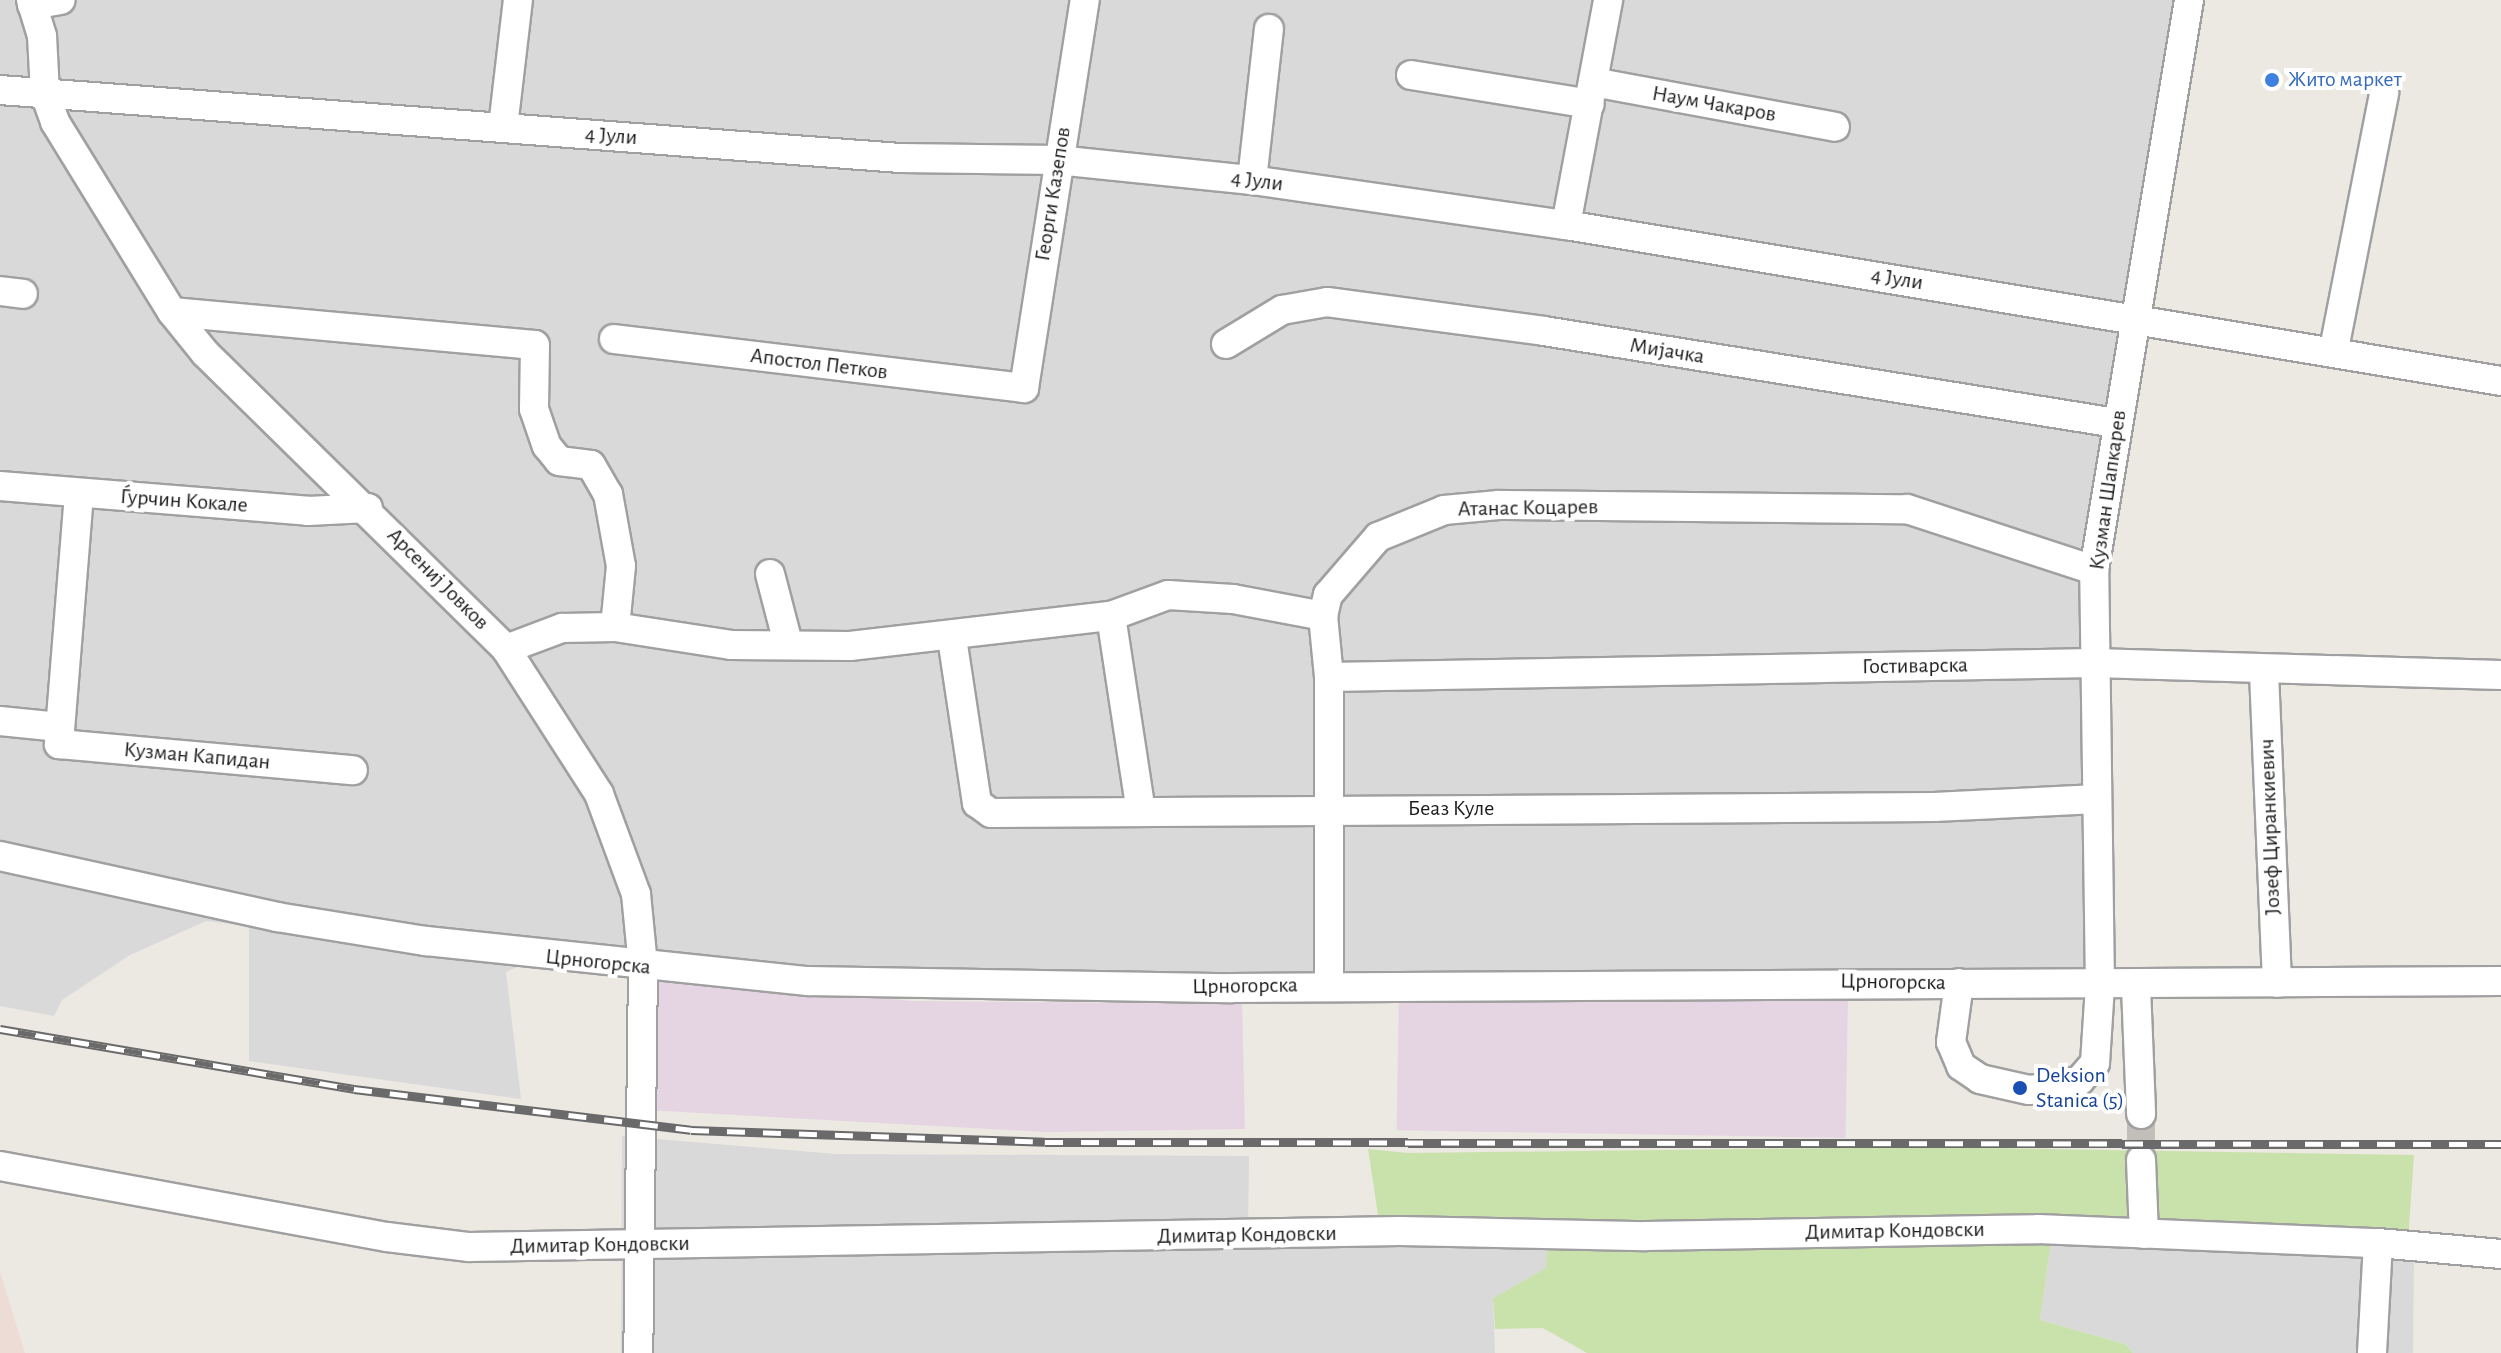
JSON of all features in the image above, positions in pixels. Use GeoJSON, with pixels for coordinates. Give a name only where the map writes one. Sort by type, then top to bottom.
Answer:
{"type":"FeatureCollection","features":[{"type":"Feature","properties":{"kind":"street"},"geometry":{"type":"LineString","coordinates":[[32,3],[61,0]]}},
{"type":"Feature","properties":{"kind":"street"},"geometry":{"type":"LineString","coordinates":[[503,127],[518,0]]}},
{"type":"Feature","properties":{"kind":"street","name":"Георги Казепов"},"geometry":{"type":"LineString","coordinates":[[1024,388],[1057,160],[1085,0]]}},
{"type":"Feature","properties":{"kind":"street"},"geometry":{"type":"LineString","coordinates":[[1566,225],[1608,0]]}},
{"type":"Feature","properties":{"kind":"street","name":"Кузман Шапкарев"},"geometry":{"type":"LineString","coordinates":[[1959,983],[1951,1042],[1961,1066],[1980,1079],[2029,1090],[2080,1080],[2095,1063],[2100,986],[2094,570],[2116,423],[2140,318],[2189,0]]}},
{"type":"Feature","properties":{"kind":"street","name":"Арсениј Јовков"},"geometry":{"type":"LineString","coordinates":[[32,3],[45,54],[45,94],[78,162],[172,312],[205,353],[368,508],[506,649],[599,794],[636,894],[643,966],[638,1353]]}},
{"type":"Feature","properties":{"kind":"street"},"geometry":{"type":"LineString","coordinates":[[1252,180],[1269,29]]}},
{"type":"Feature","properties":{"kind":"street","name":"Наум Чакаров"},"geometry":{"type":"LineString","coordinates":[[1411,75],[1591,93],[1835,127]]}},
{"type":"Feature","properties":{"kind":"street","name":"4 Јули"},"geometry":{"type":"LineString","coordinates":[[0,90],[901,158],[1057,160],[1252,180],[1566,225],[2334,349],[2501,381]]}},
{"type":"Feature","properties":{"kind":"street"},"geometry":{"type":"LineString","coordinates":[[2334,349],[2384,93]]}},
{"type":"Feature","properties":{"kind":"street","name":"Мијачка"},"geometry":{"type":"LineString","coordinates":[[1226,344],[1282,310],[1327,302],[1544,331],[2116,423]]}},
{"type":"Feature","properties":{"kind":"street"},"geometry":{"type":"LineString","coordinates":[[172,312],[535,345],[534,409],[547,446],[559,461],[591,465],[608,494],[621,566],[615,627]]}},
{"type":"Feature","properties":{"kind":"street","name":"Апостол Петков"},"geometry":{"type":"LineString","coordinates":[[614,339],[1024,388]]}},
{"type":"Feature","properties":{"kind":"street","name":"Ѓурчин Кокале"},"geometry":{"type":"LineString","coordinates":[[0,486],[308,511],[368,508]]}},
{"type":"Feature","properties":{"kind":"street"},"geometry":{"type":"LineString","coordinates":[[0,721],[60,727],[79,494]]}},
{"type":"Feature","properties":{"kind":"street","name":"Атанас Коцарев"},"geometry":{"type":"LineString","coordinates":[[1323,616],[1328,595],[1378,537],[1444,510],[1499,505],[1907,509],[2094,570]]}},
{"type":"Feature","properties":{"kind":"street"},"geometry":{"type":"LineString","coordinates":[[770,574],[788,643]]}},
{"type":"Feature","properties":{"kind":"street"},"geometry":{"type":"LineString","coordinates":[[506,649],[562,628],[615,627],[731,645],[788,643],[850,646],[952,638],[1111,616],[1168,595],[1233,599],[1323,616],[1329,677],[1329,985]]}},
{"type":"Feature","properties":{"kind":"street"},"geometry":{"type":"LineString","coordinates":[[1111,616],[1141,812]]}},
{"type":"Feature","properties":{"kind":"street","name":"Беаз Куле"},"geometry":{"type":"LineString","coordinates":[[952,638],[977,803],[982,810],[1141,812],[1934,807],[2097,799]]}},
{"type":"Feature","properties":{"kind":"street","name":"Гостиварска"},"geometry":{"type":"LineString","coordinates":[[1329,677],[2094,663],[2264,672],[2501,675]]}},
{"type":"Feature","properties":{"kind":"street","name":"Јозеф Циранкиевич"},"geometry":{"type":"LineString","coordinates":[[2264,672],[2277,983]]}},
{"type":"Feature","properties":{"kind":"street","name":"Кузман Капидан"},"geometry":{"type":"LineString","coordinates":[[60,727],[59,744],[353,770]]}},
{"type":"Feature","properties":{"kind":"street","name":"Црногорска"},"geometry":{"type":"LineString","coordinates":[[0,856],[292,919],[426,941],[643,966],[910,986],[1959,983],[2136,987],[2501,981]]}},
{"type":"Feature","properties":{"kind":"street"},"geometry":{"type":"LineString","coordinates":[[2136,987],[2141,1114]]}},
{"type":"Feature","properties":{"kind":"street"},"geometry":{"type":"LineString","coordinates":[[2141,1160],[2144,1234]]}},
{"type":"Feature","properties":{"kind":"street","name":"Димитар Кондовски"},"geometry":{"type":"LineString","coordinates":[[0,1166],[387,1237],[469,1247],[872,1244],[1400,1231],[1646,1236],[2038,1229],[2378,1243],[2501,1254]]}},
{"type":"Feature","properties":{"kind":"street"},"geometry":{"type":"LineString","coordinates":[[2372,1353],[2378,1243]]}},
{"type":"Feature","properties":{"kind":"shaded area"},"geometry":{"type":"Polygon","coordinates":[[[0,0],[2189,0],[2104,494],[2100,986],[1230,988],[540,956],[506,972],[521,1099],[249,1061],[249,926],[206,921],[130,955],[62,1000],[54,1016],[0,1006],[0,0]]]}},
{"type":"Feature","properties":{"kind":"shaded area"},"geometry":{"type":"Polygon","coordinates":[[[655,978],[913,1001],[1242,1004],[1245,1129],[1046,1132],[646,1110],[655,978]]]}},
{"type":"Feature","properties":{"kind":"shaded area"},"geometry":{"type":"Polygon","coordinates":[[[1399,989],[1848,997],[1846,1138],[1397,1130],[1399,989]]]}},
{"type":"Feature","properties":{"kind":"shaded area"},"geometry":{"type":"Polygon","coordinates":[[[622,1136],[836,1154],[1249,1156],[1248,1231],[1551,1221],[1546,1268],[1493,1298],[1495,1353],[621,1353],[622,1136]]]}},
{"type":"Feature","properties":{"kind":"shaded area"},"geometry":{"type":"Polygon","coordinates":[[[2054,1221],[2414,1258],[2413,1353],[2133,1353],[2125,1344],[2040,1320],[2054,1221]]]}},
{"type":"Feature","properties":{"kind":"shaded area"},"geometry":{"type":"Polygon","coordinates":[[[0,1272],[25,1353],[0,1353],[0,1272]]]}},
{"type":"Feature","properties":{"kind":"green space"},"geometry":{"type":"Polygon","coordinates":[[[1918,1147],[2414,1155],[2408,1241],[2054,1221],[2040,1320],[2125,1344],[2133,1353],[1587,1353],[1543,1328],[1495,1329],[1493,1298],[1546,1268],[1550,1221],[1380,1228],[1368,1149],[1408,1153],[1918,1147]]]}},
{"type":"Feature","properties":{"kind":"tunnel"},"geometry":{"type":"LineString","coordinates":[[2141,1114],[2141,1160]]}},
{"type":"Feature","properties":{"kind":"railway"},"geometry":{"type":"LineString","coordinates":[[0,1029],[354,1089],[691,1130],[1045,1142],[2501,1144]]}},
{"type":"Feature","properties":{"kind":"place","name":"Жито маркет"},"geometry":{"type":"Point","coordinates":[2272,80]}},
{"type":"Feature","properties":{"kind":"place","name":"Deksion Stanica (5)"},"geometry":{"type":"Point","coordinates":[2020,1088]}}]}
